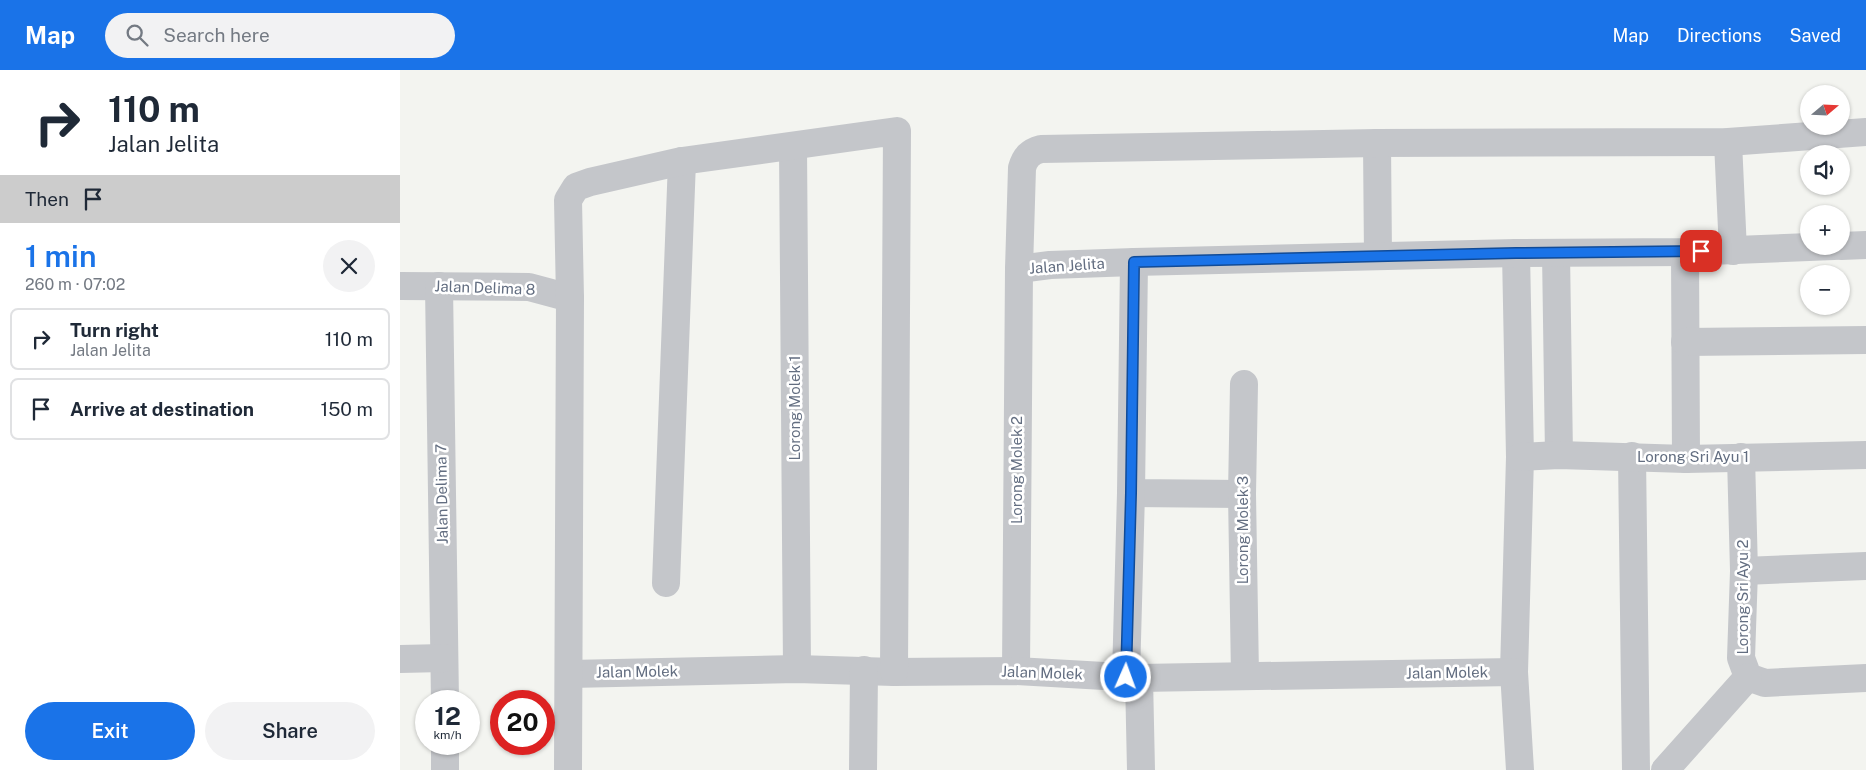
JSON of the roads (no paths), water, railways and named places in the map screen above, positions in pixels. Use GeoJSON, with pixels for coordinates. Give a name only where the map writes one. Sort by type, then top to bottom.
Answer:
{"type":"FeatureCollection","features":[{"type":"Feature","properties":{"kind":"street"},"geometry":{"type":"LineString","coordinates":[[568,770],[570,674],[570,298],[568,200],[576,187],[590,182],[682,161],[897,131],[894,672]]}},
{"type":"Feature","properties":{"kind":"street"},"geometry":{"type":"LineString","coordinates":[[1378,256],[1377,143],[1728,142],[1866,132]]}},
{"type":"Feature","properties":{"kind":"street"},"geometry":{"type":"LineString","coordinates":[[1728,142],[1733,250]]}},
{"type":"Feature","properties":{"kind":"street","name":"Lorong Molek 2"},"geometry":{"type":"LineString","coordinates":[[1016,671],[1019,269],[1022,168],[1025,159],[1032,152],[1051,148],[1377,143]]}},
{"type":"Feature","properties":{"kind":"street","name":"Lorong Molek 1"},"geometry":{"type":"LineString","coordinates":[[793,147],[797,669]]}},
{"type":"Feature","properties":{"kind":"street"},"geometry":{"type":"LineString","coordinates":[[666,583],[682,161]]}},
{"type":"Feature","properties":{"kind":"street"},"geometry":{"type":"LineString","coordinates":[[1850,246],[1866,245]]}},
{"type":"Feature","properties":{"kind":"street","name":"Jalan Jelita"},"geometry":{"type":"LineString","coordinates":[[1019,269],[1050,265],[1134,262],[1516,253],[1685,252],[1800,247]]}},
{"type":"Feature","properties":{"kind":"street"},"geometry":{"type":"LineString","coordinates":[[1685,252],[1686,459]]}},
{"type":"Feature","properties":{"kind":"street"},"geometry":{"type":"LineString","coordinates":[[1516,253],[1520,457],[1514,672],[1520,770]]}},
{"type":"Feature","properties":{"kind":"street"},"geometry":{"type":"LineString","coordinates":[[1556,253],[1559,455]]}},
{"type":"Feature","properties":{"kind":"street"},"geometry":{"type":"LineString","coordinates":[[1134,262],[1131,493],[1133,677],[1141,770]]}},
{"type":"Feature","properties":{"kind":"street","name":"Jalan Delima 8"},"geometry":{"type":"LineString","coordinates":[[400,286],[529,287],[570,298]]}},
{"type":"Feature","properties":{"kind":"street","name":"Jalan Delima 7"},"geometry":{"type":"LineString","coordinates":[[439,286],[445,690]]}},
{"type":"Feature","properties":{"kind":"street"},"geometry":{"type":"LineString","coordinates":[[1685,342],[1866,340]]}},
{"type":"Feature","properties":{"kind":"street","name":"Lorong Molek 3"},"geometry":{"type":"LineString","coordinates":[[1244,384],[1242,494],[1245,676]]}},
{"type":"Feature","properties":{"kind":"street","name":"Lorong Sri Ayu 1"},"geometry":{"type":"LineString","coordinates":[[1520,457],[1559,455],[1686,459],[1866,455]]}},
{"type":"Feature","properties":{"kind":"street"},"geometry":{"type":"LineString","coordinates":[[1632,456],[1636,770]]}},
{"type":"Feature","properties":{"kind":"street","name":"Lorong Sri Ayu 2"},"geometry":{"type":"LineString","coordinates":[[1741,457],[1744,571],[1741,658],[1748,677],[1765,683],[1866,678]]}},
{"type":"Feature","properties":{"kind":"street"},"geometry":{"type":"LineString","coordinates":[[1131,493],[1242,494]]}},
{"type":"Feature","properties":{"kind":"street"},"geometry":{"type":"LineString","coordinates":[[1744,571],[1866,566]]}},
{"type":"Feature","properties":{"kind":"street"},"geometry":{"type":"LineString","coordinates":[[400,659],[444,658]]}},
{"type":"Feature","properties":{"kind":"street","name":"Jalan Molek"},"geometry":{"type":"LineString","coordinates":[[570,674],[797,669],[894,672],[1016,671],[1133,677],[1514,672]]}},
{"type":"Feature","properties":{"kind":"street"},"geometry":{"type":"LineString","coordinates":[[863,770],[864,670]]}},
{"type":"Feature","properties":{"kind":"street"},"geometry":{"type":"LineString","coordinates":[[1665,770],[1748,677]]}},
{"type":"Feature","properties":{"kind":"street"},"geometry":{"type":"LineString","coordinates":[[445,755],[445,770]]}}]}
